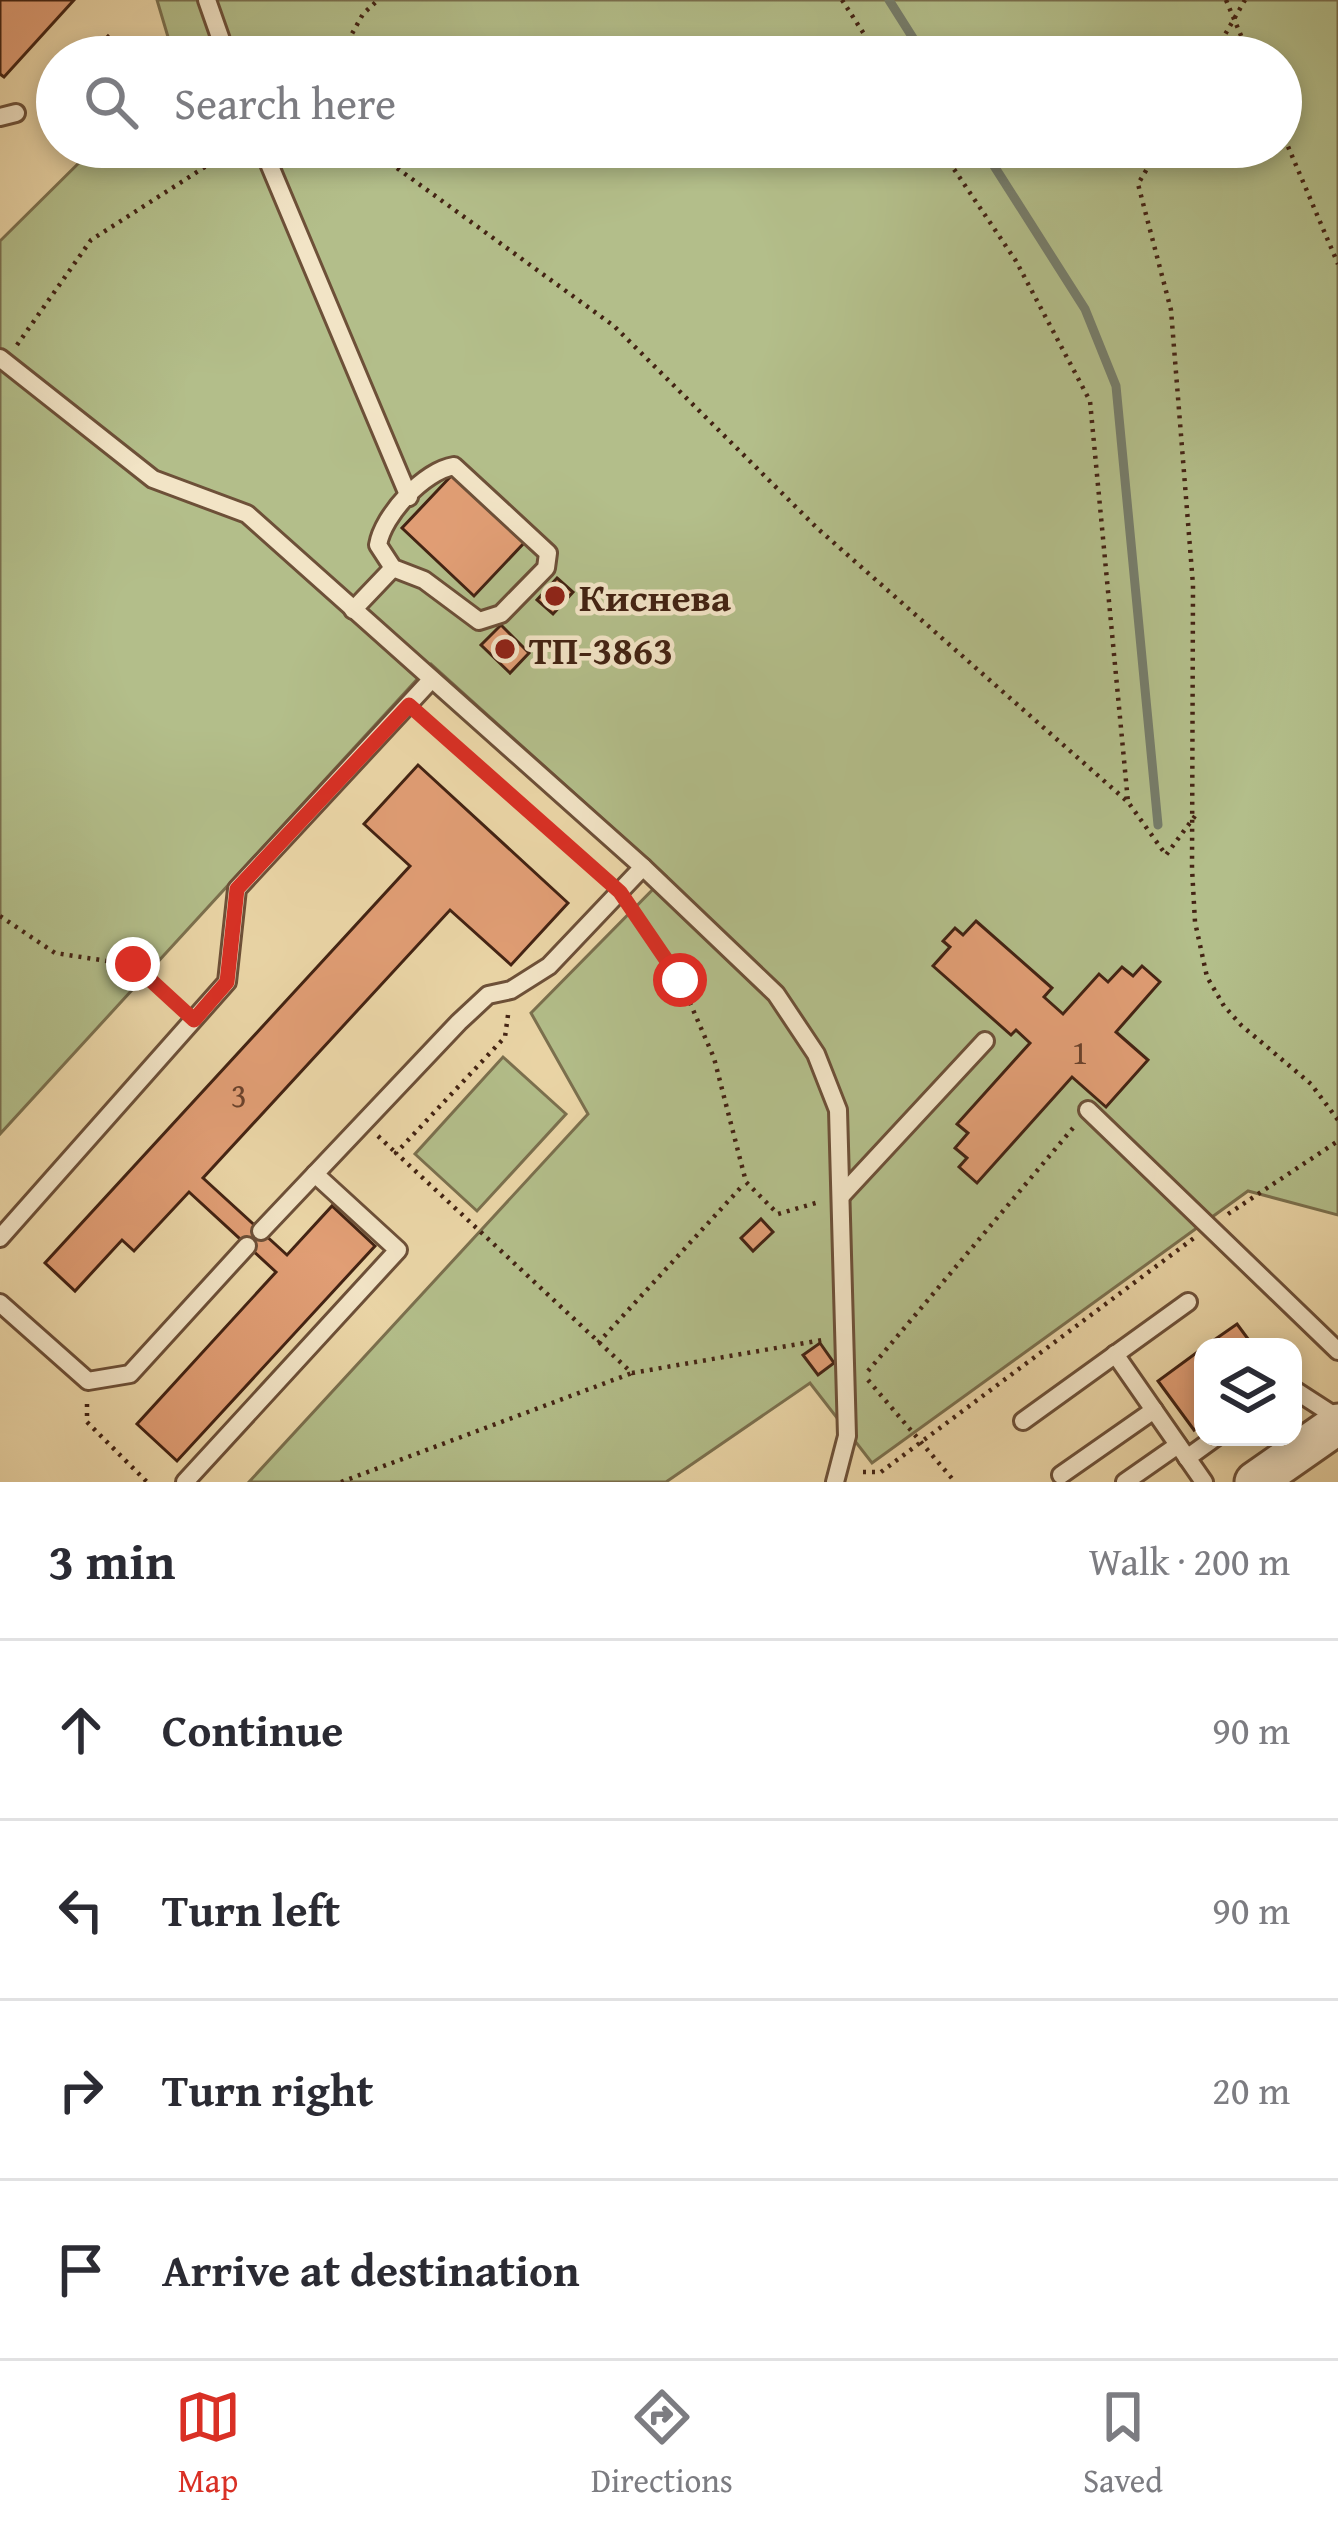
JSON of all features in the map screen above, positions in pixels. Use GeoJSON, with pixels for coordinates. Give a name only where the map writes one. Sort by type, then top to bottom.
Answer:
{"type":"FeatureCollection","features":[{"type":"Feature","properties":{"kind":"street"},"geometry":{"type":"LineString","coordinates":[[1256,1482],[1338,1421]]}},
{"type":"Feature","properties":{"kind":"lane"},"geometry":{"type":"LineString","coordinates":[[207,0],[220,36]]}},
{"type":"Feature","properties":{"kind":"lane"},"geometry":{"type":"LineString","coordinates":[[271,168],[409,497]]}},
{"type":"Feature","properties":{"kind":"lane"},"geometry":{"type":"LineString","coordinates":[[3,360],[153,479],[247,514],[643,867],[776,994],[816,1054],[838,1110],[847,1432],[841,1478]]}},
{"type":"Feature","properties":{"kind":"lane"},"geometry":{"type":"LineString","coordinates":[[445,466],[460,467],[544,547],[549,560],[501,614],[487,621],[472,620],[437,588],[393,568],[380,551],[380,536],[409,497],[445,466]]}},
{"type":"Feature","properties":{"kind":"lane"},"geometry":{"type":"LineString","coordinates":[[353,610],[393,568]]}},
{"type":"Feature","properties":{"kind":"lane"},"geometry":{"type":"LineString","coordinates":[[0,1238],[227,982],[237,889],[431,680]]}},
{"type":"Feature","properties":{"kind":"lane"},"geometry":{"type":"LineString","coordinates":[[261,1231],[459,1022],[488,995],[511,990],[549,966],[643,867]]}},
{"type":"Feature","properties":{"kind":"lane"},"geometry":{"type":"LineString","coordinates":[[841,1196],[985,1041]]}},
{"type":"Feature","properties":{"kind":"lane"},"geometry":{"type":"LineString","coordinates":[[1088,1110],[1338,1351]]}},
{"type":"Feature","properties":{"kind":"lane"},"geometry":{"type":"LineString","coordinates":[[185,1482],[398,1250],[315,1174]]}},
{"type":"Feature","properties":{"kind":"lane"},"geometry":{"type":"LineString","coordinates":[[0,1303],[88,1381],[130,1374],[248,1246]]}},
{"type":"Feature","properties":{"kind":"lane"},"geometry":{"type":"LineString","coordinates":[[1022,1421],[1188,1301]]}},
{"type":"Feature","properties":{"kind":"lane"},"geometry":{"type":"LineString","coordinates":[[1115,1354],[1204,1482]]}},
{"type":"Feature","properties":{"kind":"lane"},"geometry":{"type":"LineString","coordinates":[[1302,1395],[1338,1421]]}},
{"type":"Feature","properties":{"kind":"lane"},"geometry":{"type":"LineString","coordinates":[[1061,1475],[1154,1410]]}},
{"type":"Feature","properties":{"kind":"lane"},"geometry":{"type":"LineString","coordinates":[[1125,1482],[1194,1446]]}},
{"type":"Feature","properties":{"kind":"path"},"geometry":{"type":"LineString","coordinates":[[351,36],[378,0]]}},
{"type":"Feature","properties":{"kind":"path"},"geometry":{"type":"LineString","coordinates":[[842,0],[865,36]]}},
{"type":"Feature","properties":{"kind":"path"},"geometry":{"type":"LineString","coordinates":[[1226,0],[1241,36]]}},
{"type":"Feature","properties":{"kind":"path"},"geometry":{"type":"LineString","coordinates":[[1224,36],[1245,0]]}},
{"type":"Feature","properties":{"kind":"path"},"geometry":{"type":"LineString","coordinates":[[3,360],[91,241],[204,168]]}},
{"type":"Feature","properties":{"kind":"path"},"geometry":{"type":"LineString","coordinates":[[397,168],[614,326],[817,528],[1128,802],[1166,855],[1195,816]]}},
{"type":"Feature","properties":{"kind":"path"},"geometry":{"type":"LineString","coordinates":[[953,168],[1016,261],[1090,400],[1128,802]]}},
{"type":"Feature","properties":{"kind":"path"},"geometry":{"type":"LineString","coordinates":[[1148,168],[1138,184],[1171,310],[1193,585],[1195,922],[1207,977],[1241,1025],[1311,1084],[1338,1120]]}},
{"type":"Feature","properties":{"kind":"path"},"geometry":{"type":"LineString","coordinates":[[1297,168],[1338,264]]}},
{"type":"Feature","properties":{"kind":"path"},"geometry":{"type":"LineString","coordinates":[[409,705],[620,892],[680,980],[706,1038],[746,1182],[778,1214],[841,1196]]}},
{"type":"Feature","properties":{"kind":"path"},"geometry":{"type":"LineString","coordinates":[[0,916],[55,952],[133,964],[194,1020]]}},
{"type":"Feature","properties":{"kind":"path"},"geometry":{"type":"LineString","coordinates":[[511,990],[505,1037],[396,1153],[632,1373]]}},
{"type":"Feature","properties":{"kind":"path"},"geometry":{"type":"LineString","coordinates":[[955,1482],[864,1376],[1088,1110]]}},
{"type":"Feature","properties":{"kind":"path"},"geometry":{"type":"LineString","coordinates":[[841,1478],[881,1472],[1209,1227],[1338,1142]]}},
{"type":"Feature","properties":{"kind":"path"},"geometry":{"type":"LineString","coordinates":[[598,1343],[746,1182]]}},
{"type":"Feature","properties":{"kind":"path"},"geometry":{"type":"LineString","coordinates":[[341,1482],[632,1373],[845,1336]]}},
{"type":"Feature","properties":{"kind":"path"},"geometry":{"type":"LineString","coordinates":[[88,1381],[87,1422],[147,1482]]}},
{"type":"Feature","properties":{"kind":"green space"},"geometry":{"type":"Polygon","coordinates":[[[157,0],[1338,0],[1338,1215],[1248,1191],[872,1463],[810,1383],[666,1482],[249,1482],[588,1114],[531,1013],[666,876],[431,664],[0,1134],[0,241],[74,168],[1302,168],[1302,36],[168,36],[157,0]]]}},
{"type":"Feature","properties":{"kind":"green space"},"geometry":{"type":"Polygon","coordinates":[[[503,1057],[566,1114],[477,1211],[415,1154],[503,1057]]]}},
{"type":"Feature","properties":{"kind":"building"},"geometry":{"type":"Polygon","coordinates":[[[0,0],[74,0],[41,36],[36,36],[4,77],[0,74],[0,0]]]}},
{"type":"Feature","properties":{"kind":"building"},"geometry":{"type":"Polygon","coordinates":[[[452,475],[524,543],[474,596],[402,528],[452,475]]]}},
{"type":"Feature","properties":{"kind":"building","name":"Киснева"},"geometry":{"type":"Polygon","coordinates":[[[557,578],[573,592],[553,614],[537,600],[557,578]]]}},
{"type":"Feature","properties":{"kind":"building","name":"ТП-3863"},"geometry":{"type":"Polygon","coordinates":[[[501,625],[529,653],[510,673],[481,645],[501,625]]]}},
{"type":"Feature","properties":{"kind":"building"},"geometry":{"type":"Polygon","coordinates":[[[418,765],[568,903],[511,965],[450,910],[203,1178],[287,1255],[332,1206],[375,1246],[177,1461],[137,1424],[276,1272],[189,1192],[134,1251],[122,1240],[75,1291],[45,1263],[410,866],[364,824],[418,765]]]}},
{"type":"Feature","properties":{"kind":"building"},"geometry":{"type":"Polygon","coordinates":[[[976,921],[1052,988],[1044,997],[1063,1014],[1099,974],[1108,982],[1122,967],[1133,976],[1142,966],[1160,982],[1116,1032],[1148,1060],[1106,1107],[1072,1077],[977,1183],[959,1167],[967,1158],[955,1148],[968,1133],[957,1124],[1030,1043],[1016,1030],[1011,1035],[933,966],[950,947],[943,941],[955,928],[963,935],[976,921]]]}},
{"type":"Feature","properties":{"kind":"building"},"geometry":{"type":"Polygon","coordinates":[[[761,1219],[773,1232],[753,1251],[741,1238],[761,1219]]]}},
{"type":"Feature","properties":{"kind":"building"},"geometry":{"type":"Polygon","coordinates":[[[1237,1324],[1247,1338],[1217,1338],[1237,1324]]]}},
{"type":"Feature","properties":{"kind":"building"},"geometry":{"type":"Polygon","coordinates":[[[820,1343],[834,1363],[818,1375],[803,1355],[820,1343]]]}},
{"type":"Feature","properties":{"kind":"building"},"geometry":{"type":"Polygon","coordinates":[[[1194,1355],[1194,1430],[1158,1381],[1194,1355]]]}},
{"type":"Feature","properties":{"kind":"waterway"},"geometry":{"type":"LineString","coordinates":[[889,0],[912,36]]}},
{"type":"Feature","properties":{"kind":"waterway"},"geometry":{"type":"LineString","coordinates":[[995,168],[1085,309],[1116,386],[1158,825]]}},
{"type":"Feature","properties":{"kind":"place","name":"Киснева"},"geometry":{"type":"Point","coordinates":[555,596]}},
{"type":"Feature","properties":{"kind":"place","name":"ТП-3863"},"geometry":{"type":"Point","coordinates":[505,649]}},
{"type":"Feature","properties":{"kind":"route"},"geometry":{"type":"LineString","coordinates":[[133,964],[194,1020],[227,982],[237,889],[409,705],[620,892],[680,980]]}}]}
